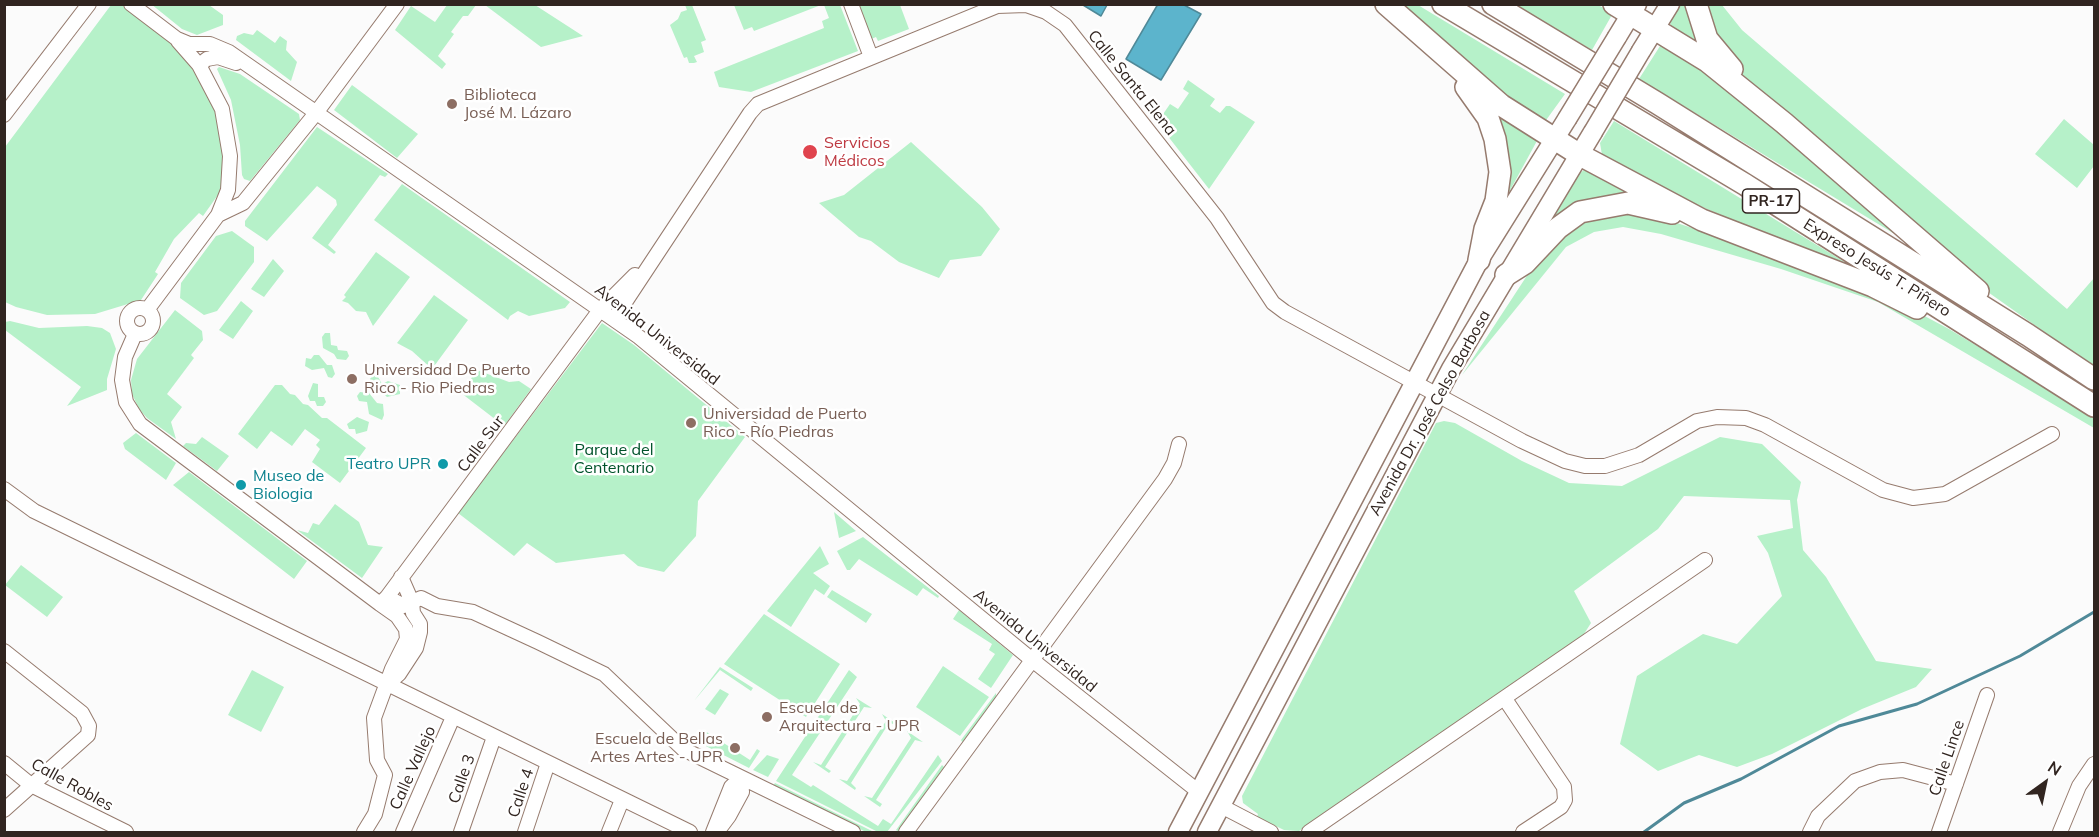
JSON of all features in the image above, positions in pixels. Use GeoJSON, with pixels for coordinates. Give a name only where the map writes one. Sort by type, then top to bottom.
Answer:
{"type":"FeatureCollection","features":[{"type":"Feature","properties":{"kind":"highway"},"geometry":{"type":"LineString","coordinates":[[1386,4],[1439,54],[1501,105],[1580,155],[1702,220],[1873,286],[2013,355]]}},
{"type":"Feature","properties":{"kind":"highway","name":"Expreso Jesús T. Piñero"},"geometry":{"type":"LineString","coordinates":[[1443,4],[1746,185],[2094,406]]}},
{"type":"Feature","properties":{"kind":"highway","name":"Expreso Jesús T. Piñero"},"geometry":{"type":"LineString","coordinates":[[1493,4],[1657,103],[2028,334],[2094,379]]}},
{"type":"Feature","properties":{"kind":"highway"},"geometry":{"type":"LineString","coordinates":[[1696,4],[1700,24],[1716,53],[1784,123]]}},
{"type":"Feature","properties":{"kind":"highway"},"geometry":{"type":"LineString","coordinates":[[1627,8],[1707,61],[1784,123],[2028,334]]}},
{"type":"Feature","properties":{"kind":"highway"},"geometry":{"type":"LineString","coordinates":[[1439,54],[1488,118],[1499,157],[1500,172],[1496,201],[1485,229],[1479,260]]}},
{"type":"Feature","properties":{"kind":"highway"},"geometry":{"type":"LineString","coordinates":[[1506,275],[1525,263],[1558,228],[1580,213],[1602,206],[1628,203],[1702,220]]}},
{"type":"Feature","properties":{"kind":"main road","name":"Avenida Dr. José Celso Barbosa"},"geometry":{"type":"LineString","coordinates":[[1207,832],[1437,395],[1506,275],[1670,4]]}},
{"type":"Feature","properties":{"kind":"main road","name":"Avenida Dr. José Celso Barbosa"},"geometry":{"type":"LineString","coordinates":[[1178,832],[1412,382],[1479,260],[1617,37],[1627,8]]}},
{"type":"Feature","properties":{"kind":"main road"},"geometry":{"type":"LineString","coordinates":[[1298,602],[1322,614]]}},
{"type":"Feature","properties":{"kind":"street"},"geometry":{"type":"LineString","coordinates":[[5,115],[89,4]]}},
{"type":"Feature","properties":{"kind":"street","name":"Avenida Universidad"},"geometry":{"type":"LineString","coordinates":[[131,4],[177,39],[189,44],[220,47],[614,319],[1031,659],[1199,792]]}},
{"type":"Feature","properties":{"kind":"street"},"geometry":{"type":"LineString","coordinates":[[218,214],[243,203],[316,113],[397,4]]}},
{"type":"Feature","properties":{"kind":"street"},"geometry":{"type":"LineString","coordinates":[[851,4],[871,57]]}},
{"type":"Feature","properties":{"kind":"street","name":"Calle Santa Elena"},"geometry":{"type":"LineString","coordinates":[[614,319],[655,254],[758,104],[997,6],[1026,5],[1047,12],[1065,26],[1148,127],[1217,218],[1273,303],[1296,319],[1412,382],[1522,441],[1565,461],[1585,466],[1605,466],[1639,455],[1697,421],[1716,417],[1746,418],[1765,425],[1883,490],[1913,498],[1945,495],[2052,434]]}},
{"type":"Feature","properties":{"kind":"street"},"geometry":{"type":"LineString","coordinates":[[177,39],[199,65],[222,109],[231,156],[228,190],[218,214],[147,310],[152,316],[152,327],[145,334],[135,334],[125,357],[123,395],[140,424],[384,600],[406,629],[407,639],[392,669],[374,718],[377,759],[385,775],[375,814],[364,832]]}},
{"type":"Feature","properties":{"kind":"street","name":"Avenida Universidad"},"geometry":{"type":"LineString","coordinates":[[199,65],[207,59],[218,57],[244,65]]}},
{"type":"Feature","properties":{"kind":"street","name":"Calle Santa Elena"},"geometry":{"type":"LineString","coordinates":[[600,310],[655,254]]}},
{"type":"Feature","properties":{"kind":"street","name":"Calle Sur"},"geometry":{"type":"LineString","coordinates":[[384,600],[600,310]]}},
{"type":"Feature","properties":{"kind":"street"},"geometry":{"type":"LineString","coordinates":[[906,832],[1165,479],[1174,463],[1179,444]]}},
{"type":"Feature","properties":{"kind":"street"},"geometry":{"type":"LineString","coordinates":[[4,489],[34,510],[690,832]]}},
{"type":"Feature","properties":{"kind":"street"},"geometry":{"type":"LineString","coordinates":[[1309,832],[1705,560]]}},
{"type":"Feature","properties":{"kind":"street"},"geometry":{"type":"LineString","coordinates":[[387,685],[399,674],[416,648],[420,632],[412,602],[401,577]]}},
{"type":"Feature","properties":{"kind":"street"},"geometry":{"type":"LineString","coordinates":[[384,600],[404,606],[421,598],[437,606],[473,612],[604,674],[674,743],[853,832]]}},
{"type":"Feature","properties":{"kind":"street"},"geometry":{"type":"LineString","coordinates":[[4,651],[82,713],[89,726],[88,735],[4,810]]}},
{"type":"Feature","properties":{"kind":"street","name":"Calle Lince"},"geometry":{"type":"LineString","coordinates":[[1939,832],[1987,695]]}},
{"type":"Feature","properties":{"kind":"street"},"geometry":{"type":"LineString","coordinates":[[1505,699],[1564,787],[1565,800],[1561,807],[1523,832]]}},
{"type":"Feature","properties":{"kind":"street","name":"Calle Vallejo"},"geometry":{"type":"LineString","coordinates":[[403,832],[453,717]]}},
{"type":"Feature","properties":{"kind":"street","name":"Calle 3"},"geometry":{"type":"LineString","coordinates":[[461,832],[495,737]]}},
{"type":"Feature","properties":{"kind":"street","name":"Calle Robles"},"geometry":{"type":"LineString","coordinates":[[4,764],[32,785],[126,832]]}},
{"type":"Feature","properties":{"kind":"street","name":"Calle 4"},"geometry":{"type":"LineString","coordinates":[[525,832],[548,764]]}},
{"type":"Feature","properties":{"kind":"street"},"geometry":{"type":"LineString","coordinates":[[2060,832],[2079,786],[2094,764]]}},
{"type":"Feature","properties":{"kind":"street"},"geometry":{"type":"LineString","coordinates":[[1810,832],[1818,816],[1856,782],[1880,772],[1903,770],[1956,784]]}},
{"type":"Feature","properties":{"kind":"street"},"geometry":{"type":"LineString","coordinates":[[715,832],[719,811],[731,787],[741,778]]}},
{"type":"Feature","properties":{"kind":"street"},"geometry":{"type":"LineString","coordinates":[[609,832],[622,800]]}},
{"type":"Feature","properties":{"kind":"street"},"geometry":{"type":"LineString","coordinates":[[1221,806],[1267,832]]}},
{"type":"Feature","properties":{"kind":"green space"},"geometry":{"type":"Polygon","coordinates":[[[151,4],[209,5],[223,15],[223,25],[197,35],[182,29],[151,4]]]}},
{"type":"Feature","properties":{"kind":"green space"},"geometry":{"type":"Polygon","coordinates":[[[111,5],[122,5],[188,56],[219,111],[225,177],[220,192],[203,216],[199,213],[174,239],[155,272],[158,274],[141,300],[95,314],[47,315],[16,307],[5,302],[5,147],[111,5]]]}},
{"type":"Feature","properties":{"kind":"green space"},"geometry":{"type":"Polygon","coordinates":[[[447,5],[476,5],[468,16],[463,16],[451,32],[454,34],[438,56],[446,64],[442,69],[395,30],[411,6],[435,22],[447,5]]]}},
{"type":"Feature","properties":{"kind":"green space"},"geometry":{"type":"Polygon","coordinates":[[[485,5],[535,5],[583,36],[541,47],[485,5]]]}},
{"type":"Feature","properties":{"kind":"green space"},"geometry":{"type":"Polygon","coordinates":[[[685,5],[692,5],[706,40],[701,42],[704,52],[694,56],[697,62],[694,63],[689,63],[687,57],[684,58],[670,25],[678,19],[681,12],[687,10],[685,5]]]}},
{"type":"Feature","properties":{"kind":"green space"},"geometry":{"type":"Polygon","coordinates":[[[734,5],[821,5],[754,31],[752,27],[744,30],[734,5]]]}},
{"type":"Feature","properties":{"kind":"green space"},"geometry":{"type":"Polygon","coordinates":[[[824,5],[840,5],[858,51],[751,92],[719,87],[714,72],[824,28],[822,21],[829,18],[824,5]]]}},
{"type":"Feature","properties":{"kind":"green space"},"geometry":{"type":"Polygon","coordinates":[[[859,5],[900,5],[909,29],[878,41],[876,37],[871,39],[859,5]]]}},
{"type":"Feature","properties":{"kind":"green space"},"geometry":{"type":"Polygon","coordinates":[[[1394,5],[1418,5],[1565,94],[1544,123],[1506,98],[1394,5]]]}},
{"type":"Feature","properties":{"kind":"green space"},"geometry":{"type":"Polygon","coordinates":[[[1516,5],[1598,5],[1613,13],[1592,50],[1516,5]]]}},
{"type":"Feature","properties":{"kind":"green space"},"geometry":{"type":"Polygon","coordinates":[[[1679,5],[1693,5],[1707,49],[1671,28],[1670,21],[1679,5]]]}},
{"type":"Feature","properties":{"kind":"green space"},"geometry":{"type":"Polygon","coordinates":[[[1698,5],[1722,5],[1742,30],[2067,309],[2094,278],[2094,367],[1985,290],[1725,60],[1698,5]]]}},
{"type":"Feature","properties":{"kind":"green space"},"geometry":{"type":"Polygon","coordinates":[[[257,30],[275,43],[280,36],[287,41],[286,50],[297,62],[291,81],[236,40],[237,36],[244,33],[253,35],[257,30]]]}},
{"type":"Feature","properties":{"kind":"green space"},"geometry":{"type":"Polygon","coordinates":[[[1667,45],[1727,88],[1895,230],[1893,233],[1639,79],[1660,46],[1667,45]]]}},
{"type":"Feature","properties":{"kind":"green space"},"geometry":{"type":"Polygon","coordinates":[[[219,67],[240,74],[299,114],[300,120],[250,181],[244,179],[242,175],[240,145],[231,100],[217,69],[219,67]]]}},
{"type":"Feature","properties":{"kind":"green space"},"geometry":{"type":"Polygon","coordinates":[[[1188,80],[1215,99],[1210,106],[1220,113],[1226,106],[1230,106],[1255,122],[1209,189],[1160,126],[1159,120],[1170,104],[1178,109],[1189,93],[1183,89],[1188,80]]]}},
{"type":"Feature","properties":{"kind":"green space"},"geometry":{"type":"Polygon","coordinates":[[[352,85],[418,134],[397,158],[334,110],[352,85]]]}},
{"type":"Feature","properties":{"kind":"green space"},"geometry":{"type":"Polygon","coordinates":[[[1492,112],[1538,139],[1496,216],[1492,112]]]}},
{"type":"Feature","properties":{"kind":"green space"},"geometry":{"type":"Polygon","coordinates":[[[2064,119],[2094,145],[2094,166],[2077,188],[2035,154],[2064,119]]]}},
{"type":"Feature","properties":{"kind":"green space"},"geometry":{"type":"Polygon","coordinates":[[[1614,121],[1861,272],[1860,275],[1649,184],[1602,155],[1600,143],[1614,121]]]}},
{"type":"Feature","properties":{"kind":"green space"},"geometry":{"type":"Polygon","coordinates":[[[317,127],[388,174],[385,177],[380,175],[328,245],[336,252],[334,254],[312,238],[337,205],[336,200],[317,186],[267,241],[245,226],[245,221],[317,127]]]}},
{"type":"Feature","properties":{"kind":"green space"},"geometry":{"type":"Polygon","coordinates":[[[911,142],[982,207],[1000,229],[981,256],[950,260],[939,278],[899,262],[871,241],[859,237],[819,203],[844,195],[911,142]]]}},
{"type":"Feature","properties":{"kind":"green space"},"geometry":{"type":"Polygon","coordinates":[[[1585,169],[1637,195],[1552,220],[1579,174],[1585,169]]]}},
{"type":"Feature","properties":{"kind":"green space"},"geometry":{"type":"Polygon","coordinates":[[[402,184],[570,302],[565,308],[529,316],[518,311],[508,320],[374,220],[402,184]]]}},
{"type":"Feature","properties":{"kind":"green space"},"geometry":{"type":"Polygon","coordinates":[[[1612,213],[1658,217],[1786,258],[1883,294],[1949,329],[2094,417],[2094,428],[1878,302],[1781,269],[1661,234],[1623,227],[1594,232],[1566,247],[1462,375],[1530,271],[1571,225],[1612,213]]]}},
{"type":"Feature","properties":{"kind":"green space"},"geometry":{"type":"Polygon","coordinates":[[[232,231],[254,247],[254,262],[217,311],[204,315],[180,298],[181,283],[216,236],[232,231]]]}},
{"type":"Feature","properties":{"kind":"green space"},"geometry":{"type":"Polygon","coordinates":[[[376,252],[410,277],[373,326],[366,312],[356,311],[348,303],[342,301],[376,252]]]}},
{"type":"Feature","properties":{"kind":"green space"},"geometry":{"type":"Polygon","coordinates":[[[273,259],[284,271],[264,297],[251,289],[273,259]]]}},
{"type":"Feature","properties":{"kind":"green space"},"geometry":{"type":"Polygon","coordinates":[[[434,295],[468,320],[432,369],[412,351],[397,343],[434,295]]]}},
{"type":"Feature","properties":{"kind":"green space"},"geometry":{"type":"Polygon","coordinates":[[[241,301],[253,311],[233,339],[219,330],[241,301]]]}},
{"type":"Feature","properties":{"kind":"green space"},"geometry":{"type":"Polygon","coordinates":[[[175,310],[202,331],[203,340],[191,355],[194,358],[167,394],[182,407],[171,422],[176,439],[147,418],[139,409],[132,394],[131,380],[137,359],[175,310]]]}},
{"type":"Feature","properties":{"kind":"green space"},"geometry":{"type":"Polygon","coordinates":[[[10,321],[39,328],[87,326],[102,328],[110,333],[116,349],[107,379],[107,390],[67,406],[81,387],[5,330],[5,322],[10,321]]]}},
{"type":"Feature","properties":{"kind":"green space","name":"Parque del Centenario"},"geometry":{"type":"Polygon","coordinates":[[[602,323],[634,345],[745,437],[698,501],[696,536],[664,572],[638,566],[624,554],[556,563],[527,543],[514,556],[458,513],[602,323]]]}},
{"type":"Feature","properties":{"kind":"green space"},"geometry":{"type":"Polygon","coordinates":[[[325,333],[330,333],[331,345],[337,346],[338,350],[347,351],[349,356],[346,360],[337,359],[334,354],[323,348],[322,337],[325,333]]]}},
{"type":"Feature","properties":{"kind":"green space"},"geometry":{"type":"Polygon","coordinates":[[[314,355],[319,355],[327,365],[332,365],[335,374],[332,378],[328,377],[324,368],[312,370],[305,366],[306,358],[311,359],[314,355]]]}},
{"type":"Feature","properties":{"kind":"green space"},"geometry":{"type":"Polygon","coordinates":[[[477,370],[509,382],[519,381],[531,389],[504,426],[461,393],[477,370]]]}},
{"type":"Feature","properties":{"kind":"green space"},"geometry":{"type":"Polygon","coordinates":[[[373,375],[377,375],[382,384],[388,381],[400,385],[400,394],[387,397],[374,387],[370,379],[373,375]]]}},
{"type":"Feature","properties":{"kind":"green space"},"geometry":{"type":"Polygon","coordinates":[[[313,383],[318,384],[318,397],[324,397],[326,402],[323,406],[317,406],[315,401],[310,401],[308,396],[313,383]]]}},
{"type":"Feature","properties":{"kind":"green space"},"geometry":{"type":"Polygon","coordinates":[[[275,385],[282,385],[303,404],[308,405],[322,418],[327,418],[366,448],[340,483],[312,462],[320,449],[316,445],[320,440],[305,429],[292,446],[271,431],[257,449],[238,434],[275,385]]]}},
{"type":"Feature","properties":{"kind":"green space"},"geometry":{"type":"Polygon","coordinates":[[[360,392],[369,393],[377,403],[383,404],[382,420],[369,414],[367,402],[359,401],[357,396],[360,392]]]}},
{"type":"Feature","properties":{"kind":"green space"},"geometry":{"type":"Polygon","coordinates":[[[357,417],[369,422],[367,431],[356,434],[355,429],[349,429],[347,424],[357,417]]]}},
{"type":"Feature","properties":{"kind":"green space"},"geometry":{"type":"Polygon","coordinates":[[[1444,421],[1455,423],[1522,461],[1569,483],[1622,486],[1720,437],[1762,444],[1801,482],[1797,500],[1803,550],[1826,577],[1876,661],[1932,669],[1916,687],[1862,709],[1772,754],[1737,767],[1699,755],[1658,771],[1620,744],[1637,676],[1703,634],[1737,644],[1782,596],[1768,553],[1757,536],[1793,528],[1790,500],[1684,496],[1658,529],[1574,591],[1591,623],[1582,637],[1299,831],[1284,830],[1257,817],[1258,814],[1243,803],[1242,796],[1436,423],[1444,421]]]}},
{"type":"Feature","properties":{"kind":"green space"},"geometry":{"type":"Polygon","coordinates":[[[136,433],[176,463],[166,480],[125,449],[123,443],[136,433]]]}},
{"type":"Feature","properties":{"kind":"green space"},"geometry":{"type":"Polygon","coordinates":[[[202,437],[229,456],[217,471],[183,446],[186,443],[196,444],[202,437]]]}},
{"type":"Feature","properties":{"kind":"green space"},"geometry":{"type":"Polygon","coordinates":[[[189,472],[307,561],[294,579],[173,485],[189,472]]]}},
{"type":"Feature","properties":{"kind":"green space"},"geometry":{"type":"Polygon","coordinates":[[[335,504],[359,522],[368,545],[383,547],[362,578],[297,530],[308,533],[313,523],[319,525],[335,504]]]}},
{"type":"Feature","properties":{"kind":"green space"},"geometry":{"type":"Polygon","coordinates":[[[834,512],[856,531],[839,538],[834,512]]]}},
{"type":"Feature","properties":{"kind":"green space"},"geometry":{"type":"Polygon","coordinates":[[[863,537],[939,596],[938,598],[923,588],[917,596],[859,559],[850,570],[847,570],[837,551],[863,537]]]}},
{"type":"Feature","properties":{"kind":"green space"},"geometry":{"type":"Polygon","coordinates":[[[820,546],[829,564],[813,573],[830,586],[824,595],[815,589],[791,627],[767,611],[820,546]]]}},
{"type":"Feature","properties":{"kind":"green space"},"geometry":{"type":"Polygon","coordinates":[[[21,565],[63,597],[47,617],[5,585],[21,565]]]}},
{"type":"Feature","properties":{"kind":"green space"},"geometry":{"type":"Polygon","coordinates":[[[832,590],[872,614],[866,623],[827,597],[832,590]]]}},
{"type":"Feature","properties":{"kind":"green space"},"geometry":{"type":"Polygon","coordinates":[[[959,610],[1013,655],[991,688],[978,679],[995,654],[989,650],[992,644],[953,619],[959,610]]]}},
{"type":"Feature","properties":{"kind":"green space"},"geometry":{"type":"Polygon","coordinates":[[[764,614],[840,664],[806,717],[724,664],[764,614]]]}},
{"type":"Feature","properties":{"kind":"green space"},"geometry":{"type":"Polygon","coordinates":[[[943,666],[989,697],[960,736],[916,707],[943,666]]]}},
{"type":"Feature","properties":{"kind":"green space"},"geometry":{"type":"Polygon","coordinates":[[[720,667],[753,688],[751,691],[720,670],[694,701],[720,667]]]}},
{"type":"Feature","properties":{"kind":"green space"},"geometry":{"type":"Polygon","coordinates":[[[252,670],[284,687],[261,732],[228,715],[252,670]]]}},
{"type":"Feature","properties":{"kind":"green space"},"geometry":{"type":"Polygon","coordinates":[[[849,670],[857,677],[792,775],[811,787],[813,785],[878,826],[883,819],[891,824],[938,755],[942,761],[887,832],[878,832],[776,781],[849,670]]]}},
{"type":"Feature","properties":{"kind":"green space"},"geometry":{"type":"Polygon","coordinates":[[[720,689],[729,694],[715,715],[705,709],[720,689]]]}},
{"type":"Feature","properties":{"kind":"green space"},"geometry":{"type":"Polygon","coordinates":[[[996,693],[996,698],[963,743],[961,740],[996,693]]]}},
{"type":"Feature","properties":{"kind":"green space"},"geometry":{"type":"Polygon","coordinates":[[[856,698],[872,708],[864,707],[825,767],[831,771],[829,773],[813,762],[821,765],[860,704],[856,698]]]}},
{"type":"Feature","properties":{"kind":"green space"},"geometry":{"type":"Polygon","coordinates":[[[882,714],[898,725],[889,723],[851,783],[856,788],[855,790],[839,779],[847,781],[886,721],[882,714]]]}},
{"type":"Feature","properties":{"kind":"green space"},"geometry":{"type":"Polygon","coordinates":[[[705,731],[750,760],[757,749],[760,751],[749,768],[698,742],[705,731]]]}},
{"type":"Feature","properties":{"kind":"green space"},"geometry":{"type":"Polygon","coordinates":[[[907,731],[923,742],[915,740],[876,800],[882,804],[880,807],[864,796],[872,798],[911,738],[907,731]]]}},
{"type":"Feature","properties":{"kind":"green space"},"geometry":{"type":"Polygon","coordinates":[[[767,755],[779,759],[768,777],[753,770],[767,755]]]}},
{"type":"Feature","properties":{"kind":"green space"},"geometry":{"type":"Polygon","coordinates":[[[942,765],[945,768],[899,832],[896,830],[942,765]]]}},
{"type":"Feature","properties":{"kind":"green space"},"geometry":{"type":"Polygon","coordinates":[[[775,783],[874,832],[866,832],[773,786],[775,783]]]}},
{"type":"Feature","properties":{"kind":"water"},"geometry":{"type":"Polygon","coordinates":[[[1158,4],[1184,5],[1201,14],[1161,80],[1126,59],[1158,4]]]}},
{"type":"Feature","properties":{"kind":"water"},"geometry":{"type":"Polygon","coordinates":[[[1083,5],[1107,5],[1101,16],[1083,5]]]}},
{"type":"Feature","properties":{"kind":"waterway"},"geometry":{"type":"LineString","coordinates":[[1644,832],[1684,803],[1741,779],[1839,726],[1917,704],[2020,656],[2094,612]]}},
{"type":"Feature","properties":{"kind":"place","name":"Biblioteca José M. Lázaro"},"geometry":{"type":"Point","coordinates":[452,104]}},
{"type":"Feature","properties":{"kind":"place","name":"Servicios Médicos"},"geometry":{"type":"Point","coordinates":[810,152]}},
{"type":"Feature","properties":{"kind":"place","name":"Universidad De Puerto Rico - Rio Piedras"},"geometry":{"type":"Point","coordinates":[352,379]}},
{"type":"Feature","properties":{"kind":"place","name":"Universidad de Puerto Rico - Río Piedras"},"geometry":{"type":"Point","coordinates":[691,423]}},
{"type":"Feature","properties":{"kind":"place","name":"Teatro UPR"},"geometry":{"type":"Point","coordinates":[443,464]}},
{"type":"Feature","properties":{"kind":"place","name":"Museo de Biologia"},"geometry":{"type":"Point","coordinates":[241,485]}},
{"type":"Feature","properties":{"kind":"place","name":"Escuela de Arquitectura - UPR"},"geometry":{"type":"Point","coordinates":[767,717]}},
{"type":"Feature","properties":{"kind":"place","name":"Escuela de Bellas Artes Artes - UPR"},"geometry":{"type":"Point","coordinates":[735,748]}}]}
